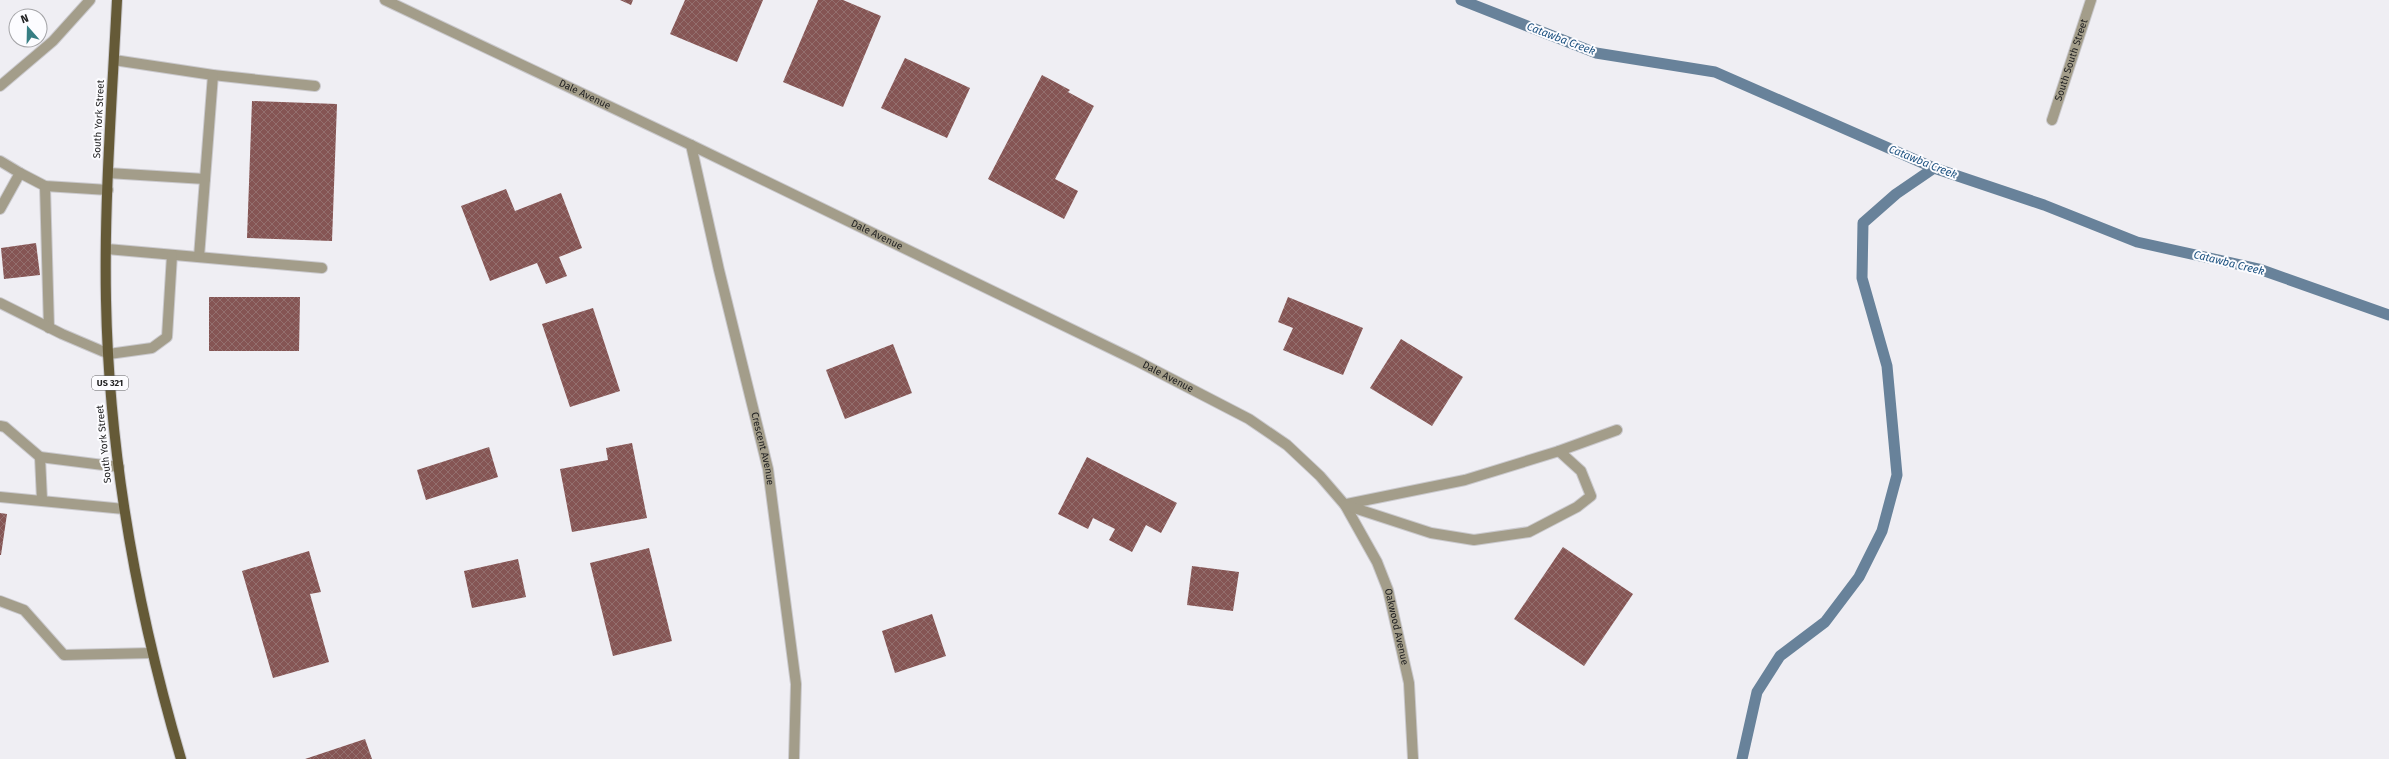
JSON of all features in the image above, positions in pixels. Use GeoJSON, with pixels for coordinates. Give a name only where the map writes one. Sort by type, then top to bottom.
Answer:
{"type":"FeatureCollection","features":[{"type":"Feature","properties":{"kind":"main road","name":"South York Street"},"geometry":{"type":"LineString","coordinates":[[117,0],[108,173],[107,248],[109,354],[124,509],[139,597],[152,653],[181,759]]}},
{"type":"Feature","properties":{"kind":"street"},"geometry":{"type":"LineString","coordinates":[[0,86],[53,41],[90,0]]}},
{"type":"Feature","properties":{"kind":"street","name":"Dale Avenue"},"geometry":{"type":"LineString","coordinates":[[385,0],[691,145],[1137,361],[1249,419],[1287,445],[1320,476],[1345,504]]}},
{"type":"Feature","properties":{"kind":"street","name":"South South Street"},"geometry":{"type":"LineString","coordinates":[[2052,120],[2092,0]]}},
{"type":"Feature","properties":{"kind":"street"},"geometry":{"type":"LineString","coordinates":[[114,60],[213,75],[315,86]]}},
{"type":"Feature","properties":{"kind":"street"},"geometry":{"type":"LineString","coordinates":[[199,257],[213,75]]}},
{"type":"Feature","properties":{"kind":"street","name":"Crescent Avenue"},"geometry":{"type":"LineString","coordinates":[[691,145],[719,270],[768,469],[796,684],[794,759]]}},
{"type":"Feature","properties":{"kind":"street"},"geometry":{"type":"LineString","coordinates":[[0,161],[45,186],[108,190]]}},
{"type":"Feature","properties":{"kind":"street"},"geometry":{"type":"LineString","coordinates":[[0,209],[20,173]]}},
{"type":"Feature","properties":{"kind":"street"},"geometry":{"type":"LineString","coordinates":[[108,173],[205,179]]}},
{"type":"Feature","properties":{"kind":"street"},"geometry":{"type":"LineString","coordinates":[[45,186],[49,328]]}},
{"type":"Feature","properties":{"kind":"street"},"geometry":{"type":"LineString","coordinates":[[107,248],[322,268]]}},
{"type":"Feature","properties":{"kind":"street"},"geometry":{"type":"LineString","coordinates":[[0,303],[49,328],[109,354],[152,348],[167,337],[172,254]]}},
{"type":"Feature","properties":{"kind":"street"},"geometry":{"type":"LineString","coordinates":[[0,426],[5,427],[40,457],[119,467]]}},
{"type":"Feature","properties":{"kind":"street"},"geometry":{"type":"LineString","coordinates":[[1345,504],[1465,480],[1559,451],[1617,430]]}},
{"type":"Feature","properties":{"kind":"street"},"geometry":{"type":"LineString","coordinates":[[1345,504],[1431,533],[1474,540],[1529,532],[1577,507],[1591,496],[1581,471],[1559,451]]}},
{"type":"Feature","properties":{"kind":"street"},"geometry":{"type":"LineString","coordinates":[[40,457],[42,500]]}},
{"type":"Feature","properties":{"kind":"street"},"geometry":{"type":"LineString","coordinates":[[0,497],[124,509]]}},
{"type":"Feature","properties":{"kind":"street","name":"Oakwood Avenue"},"geometry":{"type":"LineString","coordinates":[[1345,504],[1377,562],[1388,590],[1409,683],[1413,759]]}},
{"type":"Feature","properties":{"kind":"street"},"geometry":{"type":"LineString","coordinates":[[0,601],[24,610],[64,655],[152,653]]}},
{"type":"Feature","properties":{"kind":"building"},"geometry":{"type":"Polygon","coordinates":[[[620,0],[633,0],[631,5],[620,0]]]}},
{"type":"Feature","properties":{"kind":"building"},"geometry":{"type":"Polygon","coordinates":[[[685,0],[763,0],[737,62],[670,34],[685,0]]]}},
{"type":"Feature","properties":{"kind":"building"},"geometry":{"type":"Polygon","coordinates":[[[818,0],[843,0],[881,16],[843,107],[783,82],[818,0]]]}},
{"type":"Feature","properties":{"kind":"building"},"geometry":{"type":"Polygon","coordinates":[[[905,58],[970,88],[947,138],[881,108],[905,58]]]}},
{"type":"Feature","properties":{"kind":"building"},"geometry":{"type":"Polygon","coordinates":[[[1042,75],[1070,90],[1068,92],[1094,106],[1055,179],[1078,191],[1064,219],[988,179],[1042,75]]]}},
{"type":"Feature","properties":{"kind":"building"},"geometry":{"type":"Polygon","coordinates":[[[252,101],[337,104],[332,241],[247,238],[252,101]]]}},
{"type":"Feature","properties":{"kind":"building"},"geometry":{"type":"Polygon","coordinates":[[[506,189],[515,211],[561,193],[582,248],[559,257],[567,276],[546,284],[537,263],[490,281],[461,206],[506,189]]]}},
{"type":"Feature","properties":{"kind":"building"},"geometry":{"type":"Polygon","coordinates":[[[36,243],[40,275],[4,279],[1,248],[36,243]]]}},
{"type":"Feature","properties":{"kind":"building"},"geometry":{"type":"Polygon","coordinates":[[[209,297],[300,297],[299,351],[209,351],[209,297]]]}},
{"type":"Feature","properties":{"kind":"building"},"geometry":{"type":"Polygon","coordinates":[[[1288,297],[1363,328],[1343,375],[1283,350],[1293,328],[1278,322],[1288,297]]]}},
{"type":"Feature","properties":{"kind":"building"},"geometry":{"type":"Polygon","coordinates":[[[593,308],[620,391],[570,407],[542,324],[593,308]]]}},
{"type":"Feature","properties":{"kind":"building"},"geometry":{"type":"Polygon","coordinates":[[[1401,339],[1463,377],[1432,426],[1370,388],[1401,339]]]}},
{"type":"Feature","properties":{"kind":"building"},"geometry":{"type":"Polygon","coordinates":[[[893,344],[912,393],[845,419],[826,370],[893,344]]]}},
{"type":"Feature","properties":{"kind":"building"},"geometry":{"type":"Polygon","coordinates":[[[632,443],[647,518],[572,532],[560,469],[608,460],[606,448],[632,443]]]}},
{"type":"Feature","properties":{"kind":"building"},"geometry":{"type":"Polygon","coordinates":[[[489,447],[498,477],[426,500],[417,470],[489,447]]]}},
{"type":"Feature","properties":{"kind":"building"},"geometry":{"type":"Polygon","coordinates":[[[1087,457],[1177,503],[1161,533],[1146,525],[1132,552],[1109,540],[1115,529],[1093,518],[1088,529],[1058,514],[1087,457]]]}},
{"type":"Feature","properties":{"kind":"building"},"geometry":{"type":"Polygon","coordinates":[[[0,513],[7,514],[1,555],[0,555],[0,513]]]}},
{"type":"Feature","properties":{"kind":"building"},"geometry":{"type":"Polygon","coordinates":[[[1563,547],[1633,594],[1584,666],[1514,619],[1563,547]]]}},
{"type":"Feature","properties":{"kind":"building"},"geometry":{"type":"Polygon","coordinates":[[[649,548],[672,641],[613,656],[590,563],[649,548]]]}},
{"type":"Feature","properties":{"kind":"building"},"geometry":{"type":"Polygon","coordinates":[[[309,551],[321,592],[310,594],[329,662],[273,678],[242,571],[309,551]]]}},
{"type":"Feature","properties":{"kind":"building"},"geometry":{"type":"Polygon","coordinates":[[[518,559],[526,597],[472,608],[464,571],[518,559]]]}},
{"type":"Feature","properties":{"kind":"building"},"geometry":{"type":"Polygon","coordinates":[[[1192,566],[1239,572],[1233,611],[1187,605],[1192,566]]]}},
{"type":"Feature","properties":{"kind":"building"},"geometry":{"type":"Polygon","coordinates":[[[932,614],[946,656],[895,673],[882,631],[932,614]]]}},
{"type":"Feature","properties":{"kind":"building"},"geometry":{"type":"Polygon","coordinates":[[[365,739],[372,759],[305,759],[365,739]]]}},
{"type":"Feature","properties":{"kind":"waterway","name":"Catawba Creek"},"geometry":{"type":"LineString","coordinates":[[1461,0],[1596,53],[1715,72],[1934,168],[2044,205],[2137,242],[2259,269],[2389,315]]}},
{"type":"Feature","properties":{"kind":"waterway"},"geometry":{"type":"LineString","coordinates":[[1742,759],[1757,692],[1780,656],[1825,622],[1859,577],[1882,531],[1897,475],[1887,366],[1862,278],[1863,223],[1896,194],[1934,168]]}}]}
